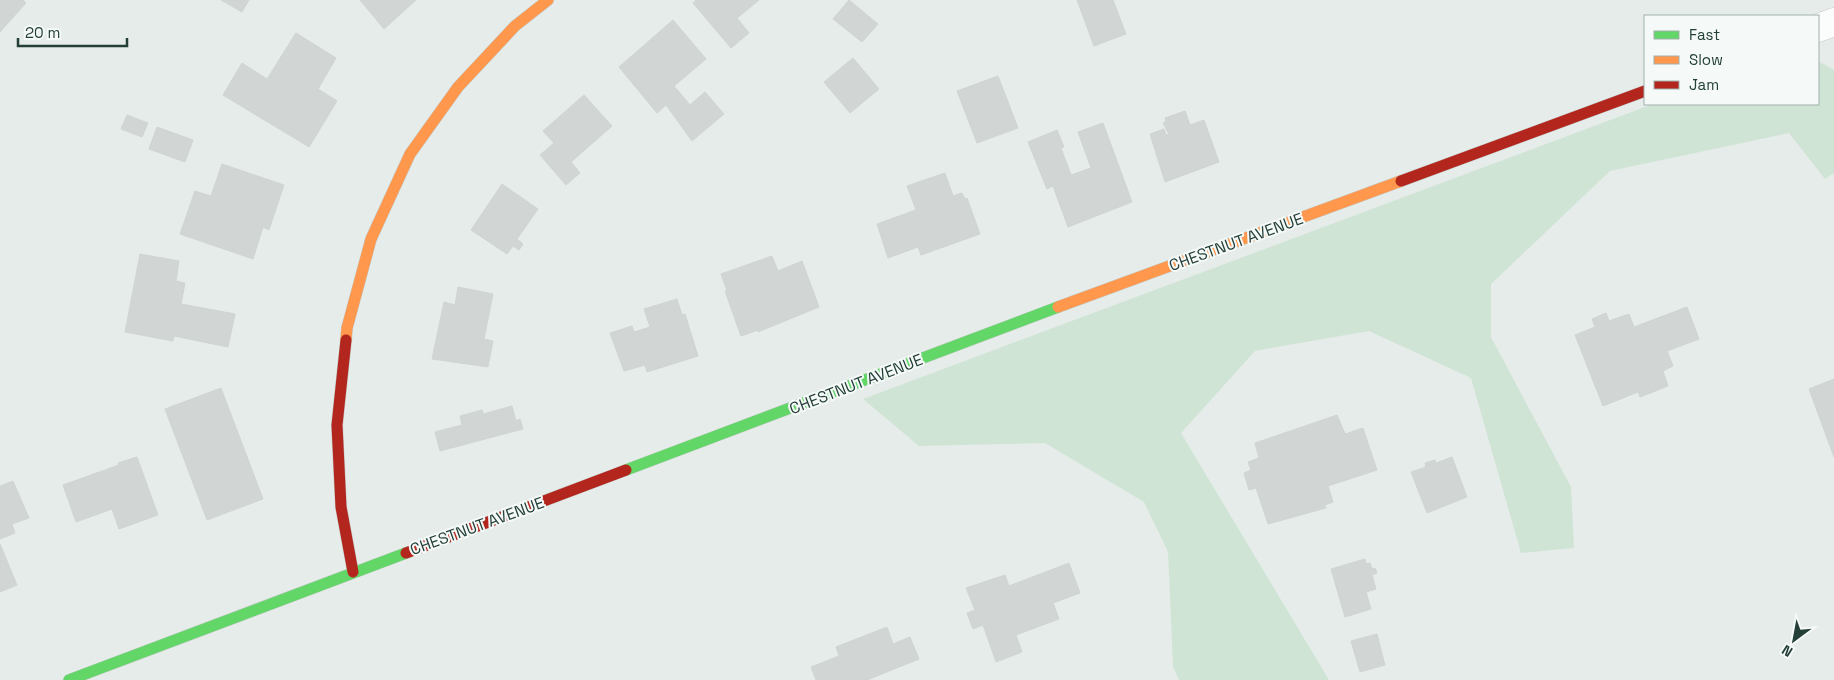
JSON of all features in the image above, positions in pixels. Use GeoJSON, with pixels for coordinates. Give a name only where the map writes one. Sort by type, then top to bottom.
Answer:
{"type":"FeatureCollection","features":[{"type":"Feature","properties":{"kind":"street"},"geometry":{"type":"LineString","coordinates":[[353,572],[340,507],[337,425],[348,328],[370,239],[410,154],[458,88],[515,26],[548,0]]}},
{"type":"Feature","properties":{"kind":"street"},"geometry":{"type":"LineString","coordinates":[[1819,28],[1834,22]]}},
{"type":"Feature","properties":{"kind":"street","name":"CHESTNUT AVENUE"},"geometry":{"type":"LineString","coordinates":[[69,680],[1083,298],[1644,91]]}},
{"type":"Feature","properties":{"kind":"green space"},"geometry":{"type":"Polygon","coordinates":[[[1819,62],[1834,70],[1834,173],[1825,179],[1789,133],[1610,171],[1491,284],[1491,337],[1571,487],[1574,548],[1521,553],[1471,378],[1369,331],[1255,351],[1181,433],[1329,680],[1179,680],[1173,667],[1168,552],[1144,502],[1045,443],[919,446],[863,399],[1650,105],[1819,105],[1819,62]]]}},
{"type":"Feature","properties":{"kind":"building"},"geometry":{"type":"Polygon","coordinates":[[[0,0],[23,0],[26,3],[0,32],[0,0]]]}},
{"type":"Feature","properties":{"kind":"building"},"geometry":{"type":"Polygon","coordinates":[[[221,0],[249,0],[242,12],[221,0]]]}},
{"type":"Feature","properties":{"kind":"building"},"geometry":{"type":"Polygon","coordinates":[[[360,0],[416,0],[384,29],[360,0]]]}},
{"type":"Feature","properties":{"kind":"building"},"geometry":{"type":"Polygon","coordinates":[[[696,0],[759,0],[737,18],[749,33],[731,48],[693,3],[696,0]]]}},
{"type":"Feature","properties":{"kind":"building"},"geometry":{"type":"Polygon","coordinates":[[[849,0],[878,24],[862,42],[833,19],[849,0]]]}},
{"type":"Feature","properties":{"kind":"building"},"geometry":{"type":"Polygon","coordinates":[[[1077,0],[1113,0],[1126,34],[1094,46],[1077,0]]]}},
{"type":"Feature","properties":{"kind":"building"},"geometry":{"type":"Polygon","coordinates":[[[673,20],[706,59],[674,86],[690,105],[705,92],[724,114],[692,141],[666,105],[657,113],[619,67],[673,20]]]}},
{"type":"Feature","properties":{"kind":"building"},"geometry":{"type":"Polygon","coordinates":[[[296,33],[336,58],[318,89],[337,101],[309,147],[223,95],[242,63],[267,79],[296,33]]]}},
{"type":"Feature","properties":{"kind":"building"},"geometry":{"type":"Polygon","coordinates":[[[853,58],[879,89],[850,113],[824,82],[853,58]]]}},
{"type":"Feature","properties":{"kind":"building"},"geometry":{"type":"Polygon","coordinates":[[[998,76],[1018,128],[977,143],[957,91],[998,76]]]}},
{"type":"Feature","properties":{"kind":"building"},"geometry":{"type":"Polygon","coordinates":[[[584,95],[612,126],[571,162],[580,173],[566,185],[540,155],[554,143],[543,131],[584,95]]]}},
{"type":"Feature","properties":{"kind":"building"},"geometry":{"type":"Polygon","coordinates":[[[1185,111],[1190,125],[1204,120],[1219,162],[1165,182],[1150,134],[1164,129],[1166,135],[1169,134],[1163,123],[1166,122],[1165,118],[1185,111]]]}},
{"type":"Feature","properties":{"kind":"building"},"geometry":{"type":"Polygon","coordinates":[[[127,115],[148,123],[142,137],[121,129],[127,115]]]}},
{"type":"Feature","properties":{"kind":"building"},"geometry":{"type":"Polygon","coordinates":[[[1103,123],[1132,202],[1068,227],[1053,186],[1047,189],[1028,142],[1057,130],[1064,147],[1061,148],[1071,175],[1091,168],[1078,132],[1103,123]]]}},
{"type":"Feature","properties":{"kind":"building"},"geometry":{"type":"Polygon","coordinates":[[[157,127],[193,140],[185,162],[149,149],[157,127]]]}},
{"type":"Feature","properties":{"kind":"building"},"geometry":{"type":"Polygon","coordinates":[[[222,164],[284,185],[269,230],[263,227],[253,259],[180,234],[195,191],[211,196],[222,164]]]}},
{"type":"Feature","properties":{"kind":"building"},"geometry":{"type":"Polygon","coordinates":[[[945,173],[953,196],[962,193],[965,199],[967,198],[980,234],[921,255],[918,247],[888,258],[877,224],[916,210],[907,186],[945,173]]]}},
{"type":"Feature","properties":{"kind":"building"},"geometry":{"type":"Polygon","coordinates":[[[502,184],[538,209],[517,239],[523,244],[519,250],[513,246],[507,254],[471,230],[502,184]]]}},
{"type":"Feature","properties":{"kind":"building"},"geometry":{"type":"Polygon","coordinates":[[[140,254],[179,261],[176,281],[185,283],[181,304],[235,314],[228,347],[174,336],[173,341],[125,332],[140,254]]]}},
{"type":"Feature","properties":{"kind":"building"},"geometry":{"type":"Polygon","coordinates":[[[772,256],[778,271],[802,261],[819,307],[758,332],[758,330],[741,336],[721,274],[772,256]]]}},
{"type":"Feature","properties":{"kind":"building"},"geometry":{"type":"Polygon","coordinates":[[[458,287],[493,294],[484,339],[493,341],[488,367],[432,359],[444,302],[455,305],[458,287]]]}},
{"type":"Feature","properties":{"kind":"building"},"geometry":{"type":"Polygon","coordinates":[[[677,299],[682,315],[685,314],[698,356],[647,372],[645,365],[624,371],[610,333],[632,326],[634,332],[650,327],[644,309],[677,299]]]}},
{"type":"Feature","properties":{"kind":"building"},"geometry":{"type":"Polygon","coordinates":[[[1687,307],[1699,339],[1667,351],[1673,366],[1663,371],[1668,386],[1640,397],[1638,392],[1603,406],[1575,335],[1595,327],[1592,319],[1606,313],[1609,321],[1629,314],[1634,327],[1687,307]]]}},
{"type":"Feature","properties":{"kind":"building"},"geometry":{"type":"Polygon","coordinates":[[[1834,379],[1834,457],[1809,389],[1834,379]]]}},
{"type":"Feature","properties":{"kind":"building"},"geometry":{"type":"Polygon","coordinates":[[[221,388],[263,499],[207,520],[165,409],[221,388]]]}},
{"type":"Feature","properties":{"kind":"building"},"geometry":{"type":"Polygon","coordinates":[[[512,406],[516,421],[520,419],[523,429],[440,451],[435,432],[462,425],[460,416],[482,410],[483,414],[512,406]]]}},
{"type":"Feature","properties":{"kind":"building"},"geometry":{"type":"Polygon","coordinates":[[[1337,415],[1345,434],[1363,428],[1377,470],[1328,486],[1333,502],[1325,505],[1326,508],[1268,524],[1256,488],[1249,490],[1244,473],[1251,470],[1248,462],[1259,458],[1255,443],[1337,415]]]}},
{"type":"Feature","properties":{"kind":"building"},"geometry":{"type":"Polygon","coordinates":[[[137,457],[158,515],[119,529],[112,509],[76,522],[63,485],[137,457]]]}},
{"type":"Feature","properties":{"kind":"building"},"geometry":{"type":"Polygon","coordinates":[[[1452,457],[1467,497],[1427,513],[1411,472],[1426,467],[1425,463],[1435,460],[1436,463],[1452,457]]]}},
{"type":"Feature","properties":{"kind":"building"},"geometry":{"type":"Polygon","coordinates":[[[13,481],[29,518],[12,524],[15,533],[0,539],[0,486],[13,481]]]}},
{"type":"Feature","properties":{"kind":"building"},"geometry":{"type":"Polygon","coordinates":[[[0,544],[17,585],[0,592],[0,544]]]}},
{"type":"Feature","properties":{"kind":"building"},"geometry":{"type":"Polygon","coordinates":[[[1365,559],[1366,564],[1370,563],[1372,569],[1375,568],[1377,573],[1372,575],[1376,589],[1366,592],[1371,609],[1345,617],[1331,569],[1365,559]]]}},
{"type":"Feature","properties":{"kind":"building"},"geometry":{"type":"Polygon","coordinates":[[[1069,563],[1080,593],[1053,603],[1059,619],[1016,635],[1022,652],[996,662],[983,625],[973,629],[967,613],[975,610],[966,588],[1005,575],[1009,586],[1069,563]]]}},
{"type":"Feature","properties":{"kind":"building"},"geometry":{"type":"Polygon","coordinates":[[[887,627],[893,644],[910,637],[919,659],[867,680],[816,680],[811,667],[839,656],[836,647],[887,627]]]}},
{"type":"Feature","properties":{"kind":"building"},"geometry":{"type":"Polygon","coordinates":[[[1377,634],[1385,665],[1360,672],[1351,641],[1377,634]]]}},
{"type":"Feature","properties":{"kind":"traffic: fast"},"geometry":{"type":"LineString","coordinates":[[626,470],[1058,307]]}},
{"type":"Feature","properties":{"kind":"traffic: fast"},"geometry":{"type":"LineString","coordinates":[[69,680],[406,553]]}},
{"type":"Feature","properties":{"kind":"traffic: slow"},"geometry":{"type":"LineString","coordinates":[[346,340],[347,328],[371,239],[410,154],[458,87],[515,26],[548,0]]}},
{"type":"Feature","properties":{"kind":"traffic: slow"},"geometry":{"type":"LineString","coordinates":[[1058,307],[1401,181]]}},
{"type":"Feature","properties":{"kind":"traffic: jam"},"geometry":{"type":"LineString","coordinates":[[1401,181],[1644,91]]}},
{"type":"Feature","properties":{"kind":"traffic: jam"},"geometry":{"type":"LineString","coordinates":[[346,340],[337,425],[341,507],[353,572]]}},
{"type":"Feature","properties":{"kind":"traffic: jam"},"geometry":{"type":"LineString","coordinates":[[406,553],[626,470]]}}]}
